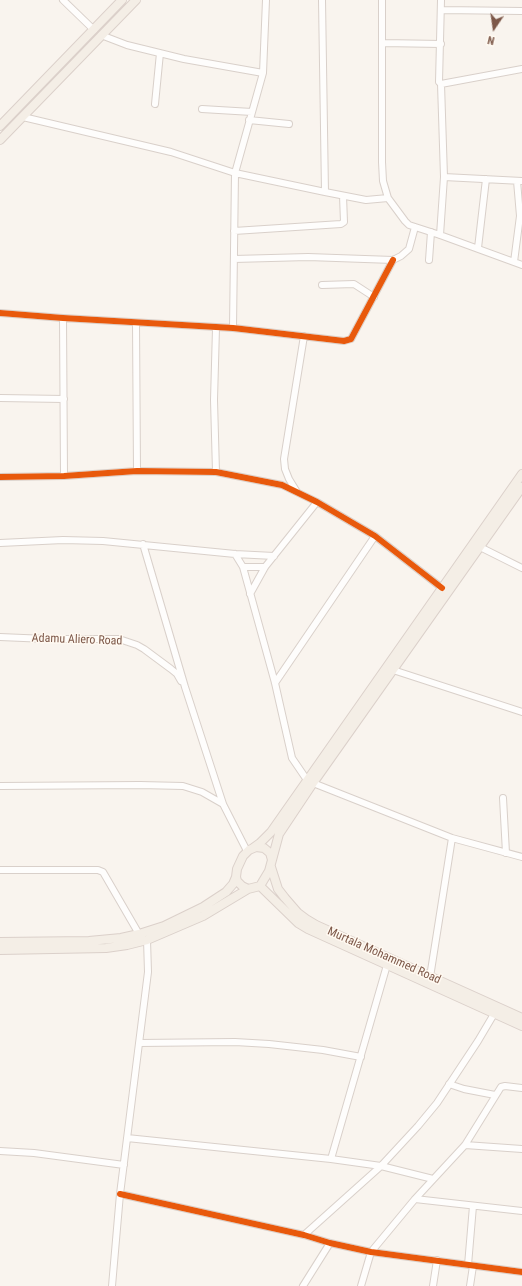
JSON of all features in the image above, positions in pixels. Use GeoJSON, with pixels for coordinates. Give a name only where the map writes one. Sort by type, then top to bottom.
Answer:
{"type":"FeatureCollection","features":[{"type":"Feature","properties":{"kind":"main road"},"geometry":{"type":"LineString","coordinates":[[0,126],[122,0]]}},
{"type":"Feature","properties":{"kind":"main road"},"geometry":{"type":"LineString","coordinates":[[0,140],[136,0]]}},
{"type":"Feature","properties":{"kind":"main road"},"geometry":{"type":"LineString","coordinates":[[0,950],[106,948],[147,940],[203,916],[248,889],[260,886],[266,878],[279,834],[310,782],[442,588],[522,474]]}},
{"type":"Feature","properties":{"kind":"main road"},"geometry":{"type":"LineString","coordinates":[[0,942],[89,941],[114,939],[139,934],[164,926],[203,907],[226,892],[233,884],[240,862],[250,849],[260,843],[271,832],[310,782],[393,670],[522,487]]}},
{"type":"Feature","properties":{"kind":"main road"},"geometry":{"type":"LineString","coordinates":[[250,849],[260,847],[264,848],[270,853],[271,864]]}},
{"type":"Feature","properties":{"kind":"main road","name":"Murtala Mohammed Road"},"geometry":{"type":"LineString","coordinates":[[271,864],[278,889],[298,913],[306,919],[316,925],[522,1018]]}},
{"type":"Feature","properties":{"kind":"main road"},"geometry":{"type":"LineString","coordinates":[[236,877],[240,884],[248,889]]}},
{"type":"Feature","properties":{"kind":"main road","name":"Murtala Mohammed Road"},"geometry":{"type":"LineString","coordinates":[[260,886],[298,923],[308,929],[522,1026]]}},
{"type":"Feature","properties":{"kind":"street"},"geometry":{"type":"LineString","coordinates":[[63,0],[94,30]]}},
{"type":"Feature","properties":{"kind":"street"},"geometry":{"type":"LineString","coordinates":[[233,328],[235,173],[263,73],[266,0]]}},
{"type":"Feature","properties":{"kind":"street"},"geometry":{"type":"LineString","coordinates":[[322,0],[325,192]]}},
{"type":"Feature","properties":{"kind":"street"},"geometry":{"type":"LineString","coordinates":[[382,0],[382,162],[383,181],[388,198],[405,221],[415,227],[440,234],[522,265]]}},
{"type":"Feature","properties":{"kind":"street"},"geometry":{"type":"LineString","coordinates":[[440,234],[444,177],[441,84],[439,82],[441,0]]}},
{"type":"Feature","properties":{"kind":"street"},"geometry":{"type":"LineString","coordinates":[[441,10],[522,11]]}},
{"type":"Feature","properties":{"kind":"street"},"geometry":{"type":"LineString","coordinates":[[101,35],[127,45],[184,59],[263,73]]}},
{"type":"Feature","properties":{"kind":"street"},"geometry":{"type":"LineString","coordinates":[[383,44],[441,44]]}},
{"type":"Feature","properties":{"kind":"street"},"geometry":{"type":"LineString","coordinates":[[155,104],[160,53]]}},
{"type":"Feature","properties":{"kind":"street"},"geometry":{"type":"LineString","coordinates":[[441,84],[522,69]]}},
{"type":"Feature","properties":{"kind":"street"},"geometry":{"type":"LineString","coordinates":[[202,109],[252,112]]}},
{"type":"Feature","properties":{"kind":"street"},"geometry":{"type":"LineString","coordinates":[[23,117],[171,152],[235,173],[366,200],[388,198]]}},
{"type":"Feature","properties":{"kind":"street"},"geometry":{"type":"LineString","coordinates":[[249,120],[289,124]]}},
{"type":"Feature","properties":{"kind":"street"},"geometry":{"type":"LineString","coordinates":[[444,177],[519,181],[521,216],[514,262]]}},
{"type":"Feature","properties":{"kind":"street"},"geometry":{"type":"LineString","coordinates":[[478,248],[486,179]]}},
{"type":"Feature","properties":{"kind":"street"},"geometry":{"type":"LineString","coordinates":[[234,231],[341,224],[344,222],[343,196]]}},
{"type":"Feature","properties":{"kind":"street"},"geometry":{"type":"LineString","coordinates":[[234,259],[308,257],[393,260],[401,256],[409,249],[415,227]]}},
{"type":"Feature","properties":{"kind":"street"},"geometry":{"type":"LineString","coordinates":[[429,260],[431,232]]}},
{"type":"Feature","properties":{"kind":"street"},"geometry":{"type":"LineString","coordinates":[[0,313],[136,323],[233,328],[344,341],[351,339],[393,260]]}},
{"type":"Feature","properties":{"kind":"street"},"geometry":{"type":"LineString","coordinates":[[322,285],[354,284],[374,297]]}},
{"type":"Feature","properties":{"kind":"street"},"geometry":{"type":"LineString","coordinates":[[63,318],[64,476]]}},
{"type":"Feature","properties":{"kind":"street"},"geometry":{"type":"LineString","coordinates":[[136,323],[137,471]]}},
{"type":"Feature","properties":{"kind":"street"},"geometry":{"type":"LineString","coordinates":[[216,328],[214,400],[216,472]]}},
{"type":"Feature","properties":{"kind":"street"},"geometry":{"type":"LineString","coordinates":[[297,492],[289,479],[285,468],[284,458],[304,336]]}},
{"type":"Feature","properties":{"kind":"street"},"geometry":{"type":"LineString","coordinates":[[0,398],[64,400]]}},
{"type":"Feature","properties":{"kind":"street"},"geometry":{"type":"LineString","coordinates":[[0,477],[64,476],[137,471],[216,472],[282,485],[317,502],[375,536],[442,588]]}},
{"type":"Feature","properties":{"kind":"street"},"geometry":{"type":"LineString","coordinates":[[250,594],[265,567],[317,502]]}},
{"type":"Feature","properties":{"kind":"street"},"geometry":{"type":"LineString","coordinates":[[275,683],[375,536]]}},
{"type":"Feature","properties":{"kind":"street"},"geometry":{"type":"LineString","coordinates":[[0,543],[63,540],[102,541],[235,554],[274,556]]}},
{"type":"Feature","properties":{"kind":"street"},"geometry":{"type":"LineString","coordinates":[[143,544],[185,687],[223,804],[250,849]]}},
{"type":"Feature","properties":{"kind":"street"},"geometry":{"type":"LineString","coordinates":[[480,547],[522,568]]}},
{"type":"Feature","properties":{"kind":"street"},"geometry":{"type":"LineString","coordinates":[[235,554],[243,567],[275,683],[292,758],[310,782],[452,838],[522,857]]}},
{"type":"Feature","properties":{"kind":"street"},"geometry":{"type":"LineString","coordinates":[[243,567],[265,567]]}},
{"type":"Feature","properties":{"kind":"street","name":"Adamu Aliero Road"},"geometry":{"type":"LineString","coordinates":[[0,637],[47,639],[119,639],[137,645],[164,664],[177,674],[185,687]]}},
{"type":"Feature","properties":{"kind":"street"},"geometry":{"type":"LineString","coordinates":[[393,670],[522,712]]}},
{"type":"Feature","properties":{"kind":"street"},"geometry":{"type":"LineString","coordinates":[[0,786],[183,786],[202,792],[223,804]]}},
{"type":"Feature","properties":{"kind":"street"},"geometry":{"type":"LineString","coordinates":[[503,798],[506,852]]}},
{"type":"Feature","properties":{"kind":"street"},"geometry":{"type":"LineString","coordinates":[[430,976],[452,838]]}},
{"type":"Feature","properties":{"kind":"street"},"geometry":{"type":"LineString","coordinates":[[0,870],[98,870],[102,872],[139,934]]}},
{"type":"Feature","properties":{"kind":"street"},"geometry":{"type":"LineString","coordinates":[[112,1286],[120,1194],[148,972],[147,940]]}},
{"type":"Feature","properties":{"kind":"street"},"geometry":{"type":"LineString","coordinates":[[332,1159],[387,965]]}},
{"type":"Feature","properties":{"kind":"street"},"geometry":{"type":"LineString","coordinates":[[304,1235],[381,1166],[437,1103],[494,1014]]}},
{"type":"Feature","properties":{"kind":"street"},"geometry":{"type":"LineString","coordinates":[[139,1043],[235,1042],[269,1044],[323,1050],[361,1057]]}},
{"type":"Feature","properties":{"kind":"street"},"geometry":{"type":"LineString","coordinates":[[449,1084],[496,1096]]}},
{"type":"Feature","properties":{"kind":"street"},"geometry":{"type":"LineString","coordinates":[[361,1286],[371,1252],[415,1199],[465,1145],[501,1087],[522,1088]]}},
{"type":"Feature","properties":{"kind":"street"},"geometry":{"type":"LineString","coordinates":[[127,1138],[332,1159],[381,1166],[433,1179]]}},
{"type":"Feature","properties":{"kind":"street"},"geometry":{"type":"LineString","coordinates":[[465,1145],[522,1149]]}},
{"type":"Feature","properties":{"kind":"street"},"geometry":{"type":"LineString","coordinates":[[0,1151],[34,1153],[124,1165]]}},
{"type":"Feature","properties":{"kind":"street"},"geometry":{"type":"LineString","coordinates":[[120,1194],[304,1235],[330,1243],[371,1252],[522,1272]]}},
{"type":"Feature","properties":{"kind":"street"},"geometry":{"type":"LineString","coordinates":[[415,1199],[522,1211]]}},
{"type":"Feature","properties":{"kind":"street"},"geometry":{"type":"LineString","coordinates":[[470,1286],[473,1206]]}},
{"type":"Feature","properties":{"kind":"street"},"geometry":{"type":"LineString","coordinates":[[303,1286],[330,1243]]}},
{"type":"Feature","properties":{"kind":"street"},"geometry":{"type":"LineString","coordinates":[[433,1286],[437,1260]]}},
{"type":"Feature","properties":{"kind":"cycle path"},"geometry":{"type":"LineString","coordinates":[[0,313],[233,328],[344,341],[351,339],[393,260]]}},
{"type":"Feature","properties":{"kind":"cycle path"},"geometry":{"type":"LineString","coordinates":[[0,477],[64,476],[137,471],[216,472],[282,485],[317,502],[375,536],[442,588]]}},
{"type":"Feature","properties":{"kind":"cycle path"},"geometry":{"type":"LineString","coordinates":[[120,1194],[304,1235],[330,1243],[371,1252],[522,1272]]}}]}
